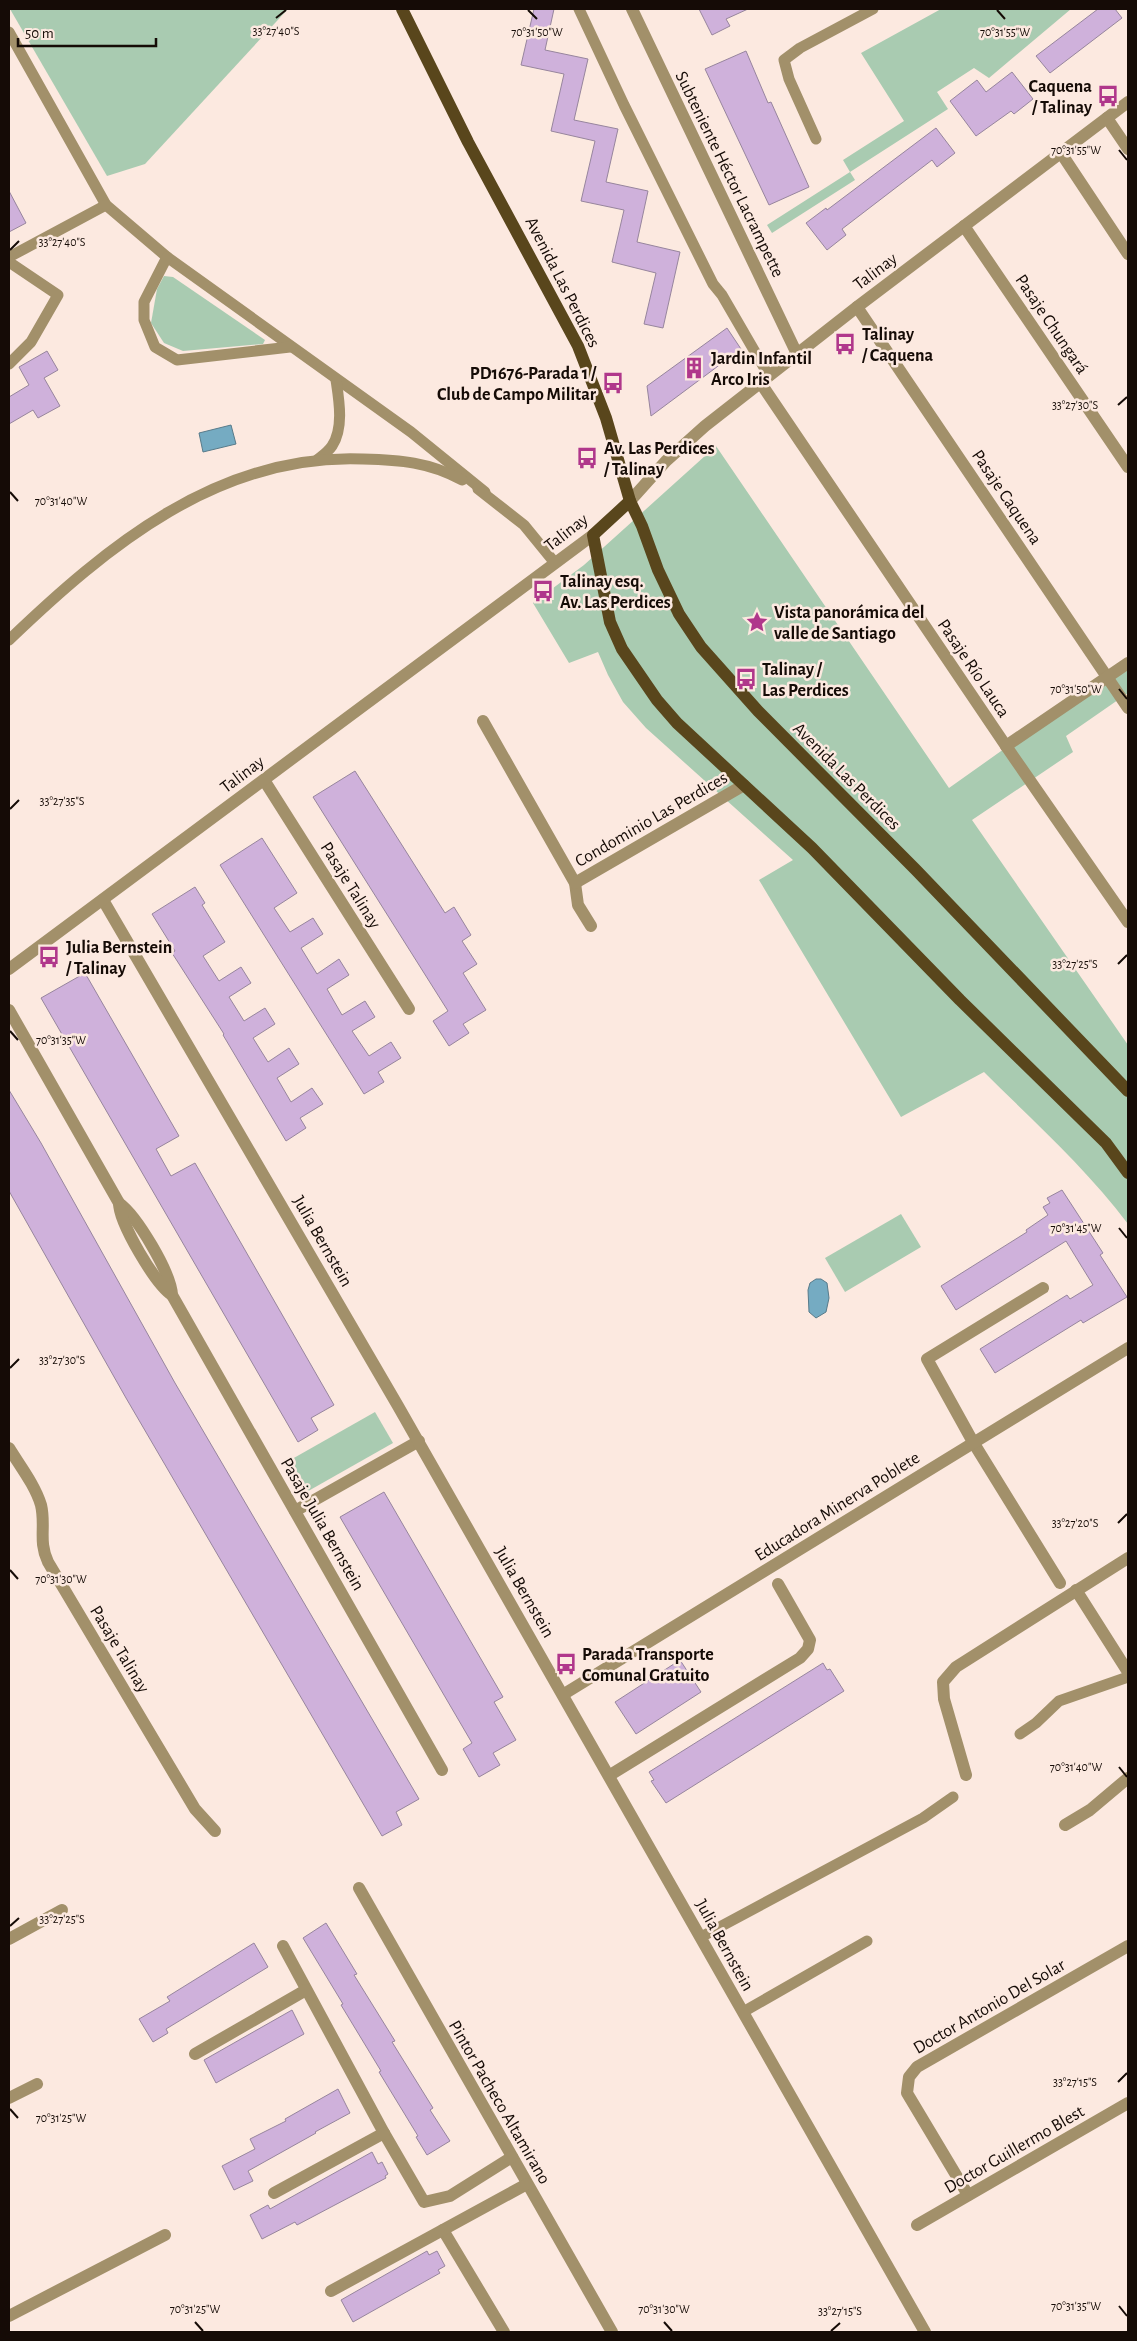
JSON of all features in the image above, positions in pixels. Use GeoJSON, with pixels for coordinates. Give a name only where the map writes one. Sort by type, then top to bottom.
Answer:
{"type":"FeatureCollection","features":[{"type":"Feature","properties":{"kind":"main road","name":"Avenida Las Perdices"},"geometry":{"type":"LineString","coordinates":[[402,9],[468,142],[578,346],[606,418],[630,501],[642,526],[658,570],[679,614],[701,647],[725,675],[1128,1092]]}},
{"type":"Feature","properties":{"kind":"main road","name":"Talinay"},"geometry":{"type":"LineString","coordinates":[[593,535],[630,501]]}},
{"type":"Feature","properties":{"kind":"main road"},"geometry":{"type":"LineString","coordinates":[[593,535],[610,622],[633,668],[676,723],[812,848],[960,1000],[1106,1143],[1128,1173]]}},
{"type":"Feature","properties":{"kind":"street","name":"Subteniente Héctor Lacrampette"},"geometry":{"type":"LineString","coordinates":[[636,10],[797,354]]}},
{"type":"Feature","properties":{"kind":"street","name":"Talinay"},"geometry":{"type":"LineString","coordinates":[[630,501],[683,444],[764,379],[1128,102]]}},
{"type":"Feature","properties":{"kind":"street"},"geometry":{"type":"LineString","coordinates":[[1108,118],[1128,149]]}},
{"type":"Feature","properties":{"kind":"street"},"geometry":{"type":"LineString","coordinates":[[1061,153],[1128,254]]}},
{"type":"Feature","properties":{"kind":"street","name":"Pasaje Chungará"},"geometry":{"type":"LineString","coordinates":[[964,226],[1128,467]]}},
{"type":"Feature","properties":{"kind":"street","name":"Pasaje Caquena"},"geometry":{"type":"LineString","coordinates":[[857,307],[1128,708]]}},
{"type":"Feature","properties":{"kind":"street","name":"Pasaje Río Lauca"},"geometry":{"type":"LineString","coordinates":[[764,379],[1006,746],[1128,922]]}},
{"type":"Feature","properties":{"kind":"street","name":"Talinay"},"geometry":{"type":"LineString","coordinates":[[9,969],[593,535]]}},
{"type":"Feature","properties":{"kind":"street"},"geometry":{"type":"LineString","coordinates":[[1006,746],[1128,663]]}},
{"type":"Feature","properties":{"kind":"street","name":"Condominio Las Perdices"},"geometry":{"type":"LineString","coordinates":[[484,721],[575,883],[578,905],[591,926]]}},
{"type":"Feature","properties":{"kind":"street","name":"Pasaje Talinay"},"geometry":{"type":"LineString","coordinates":[[264,780],[409,1009]]}},
{"type":"Feature","properties":{"kind":"street","name":"Condominio Las Perdices"},"geometry":{"type":"LineString","coordinates":[[575,883],[744,785]]}},
{"type":"Feature","properties":{"kind":"street","name":"Julia Bernstein"},"geometry":{"type":"LineString","coordinates":[[103,900],[564,1694],[925,2332]]}},
{"type":"Feature","properties":{"kind":"street","name":"Pasaje Julia Bernstein"},"geometry":{"type":"LineString","coordinates":[[9,1010],[119,1203],[119,1211],[124,1224],[158,1282],[172,1295],[442,1770]]}},
{"type":"Feature","properties":{"kind":"street"},"geometry":{"type":"LineString","coordinates":[[1043,1288],[927,1359],[973,1442],[1060,1582]]}},
{"type":"Feature","properties":{"kind":"street","name":"Educadora Minerva Poblete"},"geometry":{"type":"LineString","coordinates":[[564,1694],[1128,1348]]}},
{"type":"Feature","properties":{"kind":"street"},"geometry":{"type":"LineString","coordinates":[[295,1511],[418,1441]]}},
{"type":"Feature","properties":{"kind":"street","name":"Pasaje Talinay"},"geometry":{"type":"LineString","coordinates":[[9,1448],[33,1488],[41,1506],[42,1549],[48,1562],[195,1809],[215,1831]]}},
{"type":"Feature","properties":{"kind":"street"},"geometry":{"type":"LineString","coordinates":[[966,1775],[944,1699],[943,1682],[956,1667],[1128,1558]]}},
{"type":"Feature","properties":{"kind":"street"},"geometry":{"type":"LineString","coordinates":[[610,1775],[800,1658],[808,1649],[810,1640],[778,1584]]}},
{"type":"Feature","properties":{"kind":"street"},"geometry":{"type":"LineString","coordinates":[[1076,1590],[1128,1672]]}},
{"type":"Feature","properties":{"kind":"street"},"geometry":{"type":"LineString","coordinates":[[1065,1825],[1090,1810],[1128,1778]]}},
{"type":"Feature","properties":{"kind":"street","name":"Pintor Pacheco Altamirano"},"geometry":{"type":"LineString","coordinates":[[359,1888],[612,2332]]}},
{"type":"Feature","properties":{"kind":"street"},"geometry":{"type":"LineString","coordinates":[[9,1939],[62,1910]]}},
{"type":"Feature","properties":{"kind":"street"},"geometry":{"type":"LineString","coordinates":[[283,1946],[384,2133],[424,2202],[450,2196],[512,2157]]}},
{"type":"Feature","properties":{"kind":"street","name":"Doctor Antonio Del Solar"},"geometry":{"type":"LineString","coordinates":[[968,2195],[907,2093],[909,2077],[917,2067],[1128,1946]]}},
{"type":"Feature","properties":{"kind":"street"},"geometry":{"type":"LineString","coordinates":[[195,2054],[306,1990]]}},
{"type":"Feature","properties":{"kind":"street"},"geometry":{"type":"LineString","coordinates":[[9,2098],[37,2084]]}},
{"type":"Feature","properties":{"kind":"street","name":"Doctor Guillermo Blest"},"geometry":{"type":"LineString","coordinates":[[917,2225],[1128,2103]]}},
{"type":"Feature","properties":{"kind":"street"},"geometry":{"type":"LineString","coordinates":[[274,2193],[384,2133]]}},
{"type":"Feature","properties":{"kind":"street"},"geometry":{"type":"LineString","coordinates":[[331,2291],[527,2184]]}},
{"type":"Feature","properties":{"kind":"street"},"geometry":{"type":"LineString","coordinates":[[443,2230],[504,2332]]}},
{"type":"Feature","properties":{"kind":"street"},"geometry":{"type":"LineString","coordinates":[[9,2316],[165,2235]]}},
{"type":"Feature","properties":{"kind":"lane"},"geometry":{"type":"LineString","coordinates":[[579,9],[628,114],[713,284],[722,295],[764,379]]}},
{"type":"Feature","properties":{"kind":"lane"},"geometry":{"type":"LineString","coordinates":[[816,139],[789,79],[784,60],[800,48],[873,9]]}},
{"type":"Feature","properties":{"kind":"lane"},"geometry":{"type":"LineString","coordinates":[[9,32],[14,52],[106,205],[167,257],[411,432],[524,525],[555,563]]}},
{"type":"Feature","properties":{"kind":"lane"},"geometry":{"type":"LineString","coordinates":[[9,258],[106,205]]}},
{"type":"Feature","properties":{"kind":"lane"},"geometry":{"type":"LineString","coordinates":[[167,257],[144,302],[144,320],[155,347],[177,360],[290,347]]}},
{"type":"Feature","properties":{"kind":"lane"},"geometry":{"type":"LineString","coordinates":[[9,262],[58,295],[30,342],[9,364]]}},
{"type":"Feature","properties":{"kind":"lane"},"geometry":{"type":"LineString","coordinates":[[317,460],[332,446],[338,430],[340,404],[336,380]]}},
{"type":"Feature","properties":{"kind":"lane"},"geometry":{"type":"LineString","coordinates":[[9,640],[55,596],[142,529],[196,496],[241,476],[290,463],[317,460],[345,458],[403,460],[441,469],[485,492]]}},
{"type":"Feature","properties":{"kind":"lane"},"geometry":{"type":"LineString","coordinates":[[1020,1734],[1036,1723],[1060,1701],[1128,1677]]}},
{"type":"Feature","properties":{"kind":"lane"},"geometry":{"type":"LineString","coordinates":[[701,1937],[923,1818],[953,1797]]}},
{"type":"Feature","properties":{"kind":"lane"},"geometry":{"type":"LineString","coordinates":[[743,2012],[867,1941]]}},
{"type":"Feature","properties":{"kind":"green space"},"geometry":{"type":"Polygon","coordinates":[[[10,9],[288,9],[145,164],[107,176],[10,9]]]}},
{"type":"Feature","properties":{"kind":"green space"},"geometry":{"type":"Polygon","coordinates":[[[941,9],[1071,9],[989,78],[974,68],[937,92],[948,109],[850,172],[843,160],[904,121],[861,53],[941,9]]]}},
{"type":"Feature","properties":{"kind":"green space"},"geometry":{"type":"Polygon","coordinates":[[[850,172],[855,180],[772,233],[767,225],[850,172]]]}},
{"type":"Feature","properties":{"kind":"green space"},"geometry":{"type":"Polygon","coordinates":[[[164,276],[173,277],[265,340],[263,344],[183,351],[164,343],[151,323],[157,289],[164,276]]]}},
{"type":"Feature","properties":{"kind":"green space"},"geometry":{"type":"Polygon","coordinates":[[[716,446],[949,788],[1128,661],[1128,693],[1066,736],[1073,752],[972,820],[1128,1045],[1128,1224],[1077,1164],[984,1072],[901,1117],[759,880],[793,860],[646,728],[623,702],[598,652],[569,663],[533,603],[584,565],[716,446]]]}},
{"type":"Feature","properties":{"kind":"green space"},"geometry":{"type":"Polygon","coordinates":[[[901,1214],[921,1247],[845,1292],[825,1258],[901,1214]]]}},
{"type":"Feature","properties":{"kind":"green space"},"geometry":{"type":"Polygon","coordinates":[[[375,1412],[393,1443],[303,1494],[285,1463],[375,1412]]]}},
{"type":"Feature","properties":{"kind":"water"},"geometry":{"type":"Polygon","coordinates":[[[231,425],[236,444],[203,452],[199,433],[231,425]]]}},
{"type":"Feature","properties":{"kind":"water"},"geometry":{"type":"Polygon","coordinates":[[[816,1279],[821,1279],[827,1283],[829,1298],[826,1312],[816,1318],[809,1312],[808,1290],[810,1283],[816,1279]]]}},
{"type":"Feature","properties":{"kind":"building"},"geometry":{"type":"Polygon","coordinates":[[[534,9],[554,9],[545,50],[588,59],[574,120],[618,129],[606,182],[648,191],[637,242],[680,252],[663,328],[644,324],[656,273],[612,262],[624,210],[581,201],[595,141],[551,131],[564,74],[521,65],[534,9]]]}},
{"type":"Feature","properties":{"kind":"building"},"geometry":{"type":"Polygon","coordinates":[[[699,9],[748,9],[726,19],[730,26],[712,35],[699,9]]]}},
{"type":"Feature","properties":{"kind":"building"},"geometry":{"type":"Polygon","coordinates":[[[1098,9],[1115,9],[1122,18],[1050,73],[1036,56],[1098,9]]]}},
{"type":"Feature","properties":{"kind":"building"},"geometry":{"type":"Polygon","coordinates":[[[746,51],[768,103],[771,102],[809,187],[769,205],[705,69],[746,51]]]}},
{"type":"Feature","properties":{"kind":"building"},"geometry":{"type":"Polygon","coordinates":[[[1012,72],[1033,99],[1014,114],[1011,111],[976,136],[950,101],[977,80],[986,92],[1012,72]]]}},
{"type":"Feature","properties":{"kind":"building"},"geometry":{"type":"Polygon","coordinates":[[[936,128],[955,153],[937,167],[932,160],[842,229],[846,235],[827,250],[806,223],[826,208],[827,210],[936,128]]]}},
{"type":"Feature","properties":{"kind":"building"},"geometry":{"type":"Polygon","coordinates":[[[9,191],[26,223],[9,232],[9,191]]]}},
{"type":"Feature","properties":{"kind":"building","name":"Jardin Infantil Arco Iris"},"geometry":{"type":"Polygon","coordinates":[[[727,328],[741,349],[651,416],[647,386],[727,328]]]}},
{"type":"Feature","properties":{"kind":"building"},"geometry":{"type":"Polygon","coordinates":[[[47,351],[58,370],[44,378],[60,406],[38,418],[33,410],[9,424],[9,397],[29,385],[19,367],[47,351]]]}},
{"type":"Feature","properties":{"kind":"building"},"geometry":{"type":"Polygon","coordinates":[[[355,771],[445,913],[454,907],[471,935],[462,941],[477,964],[463,973],[486,1010],[463,1024],[469,1033],[449,1046],[433,1021],[448,1011],[313,797],[355,771]]]}},
{"type":"Feature","properties":{"kind":"building"},"geometry":{"type":"Polygon","coordinates":[[[262,838],[297,893],[274,908],[290,932],[313,918],[323,934],[301,948],[317,974],[339,959],[349,975],[327,989],[342,1015],[365,1001],[375,1017],[352,1031],[369,1056],[391,1042],[401,1058],[378,1072],[384,1082],[364,1094],[220,865],[262,838]]]}},
{"type":"Feature","properties":{"kind":"building"},"geometry":{"type":"Polygon","coordinates":[[[195,887],[205,903],[202,905],[225,942],[203,956],[219,981],[241,967],[251,983],[229,997],[244,1021],[265,1008],[275,1024],[253,1038],[268,1062],[289,1048],[299,1064],[277,1078],[291,1102],[312,1088],[323,1104],[300,1118],[306,1128],[286,1141],[224,1034],[172,953],[175,951],[152,914],[195,887]]]}},
{"type":"Feature","properties":{"kind":"building"},"geometry":{"type":"Polygon","coordinates":[[[85,973],[179,1136],[156,1149],[171,1176],[195,1163],[334,1405],[311,1418],[318,1430],[298,1442],[41,998],[85,973]]]}},
{"type":"Feature","properties":{"kind":"building"},"geometry":{"type":"Polygon","coordinates":[[[9,1090],[41,1143],[175,1383],[419,1799],[396,1812],[402,1825],[382,1836],[126,1398],[9,1191],[9,1090]]]}},
{"type":"Feature","properties":{"kind":"building"},"geometry":{"type":"Polygon","coordinates":[[[1062,1190],[1103,1253],[1100,1255],[1127,1297],[1083,1323],[1081,1320],[995,1373],[980,1349],[1067,1295],[1070,1299],[1093,1285],[1066,1241],[956,1310],[941,1286],[1027,1232],[1026,1230],[1048,1215],[1043,1207],[1050,1203],[1047,1198],[1062,1190]]]}},
{"type":"Feature","properties":{"kind":"building"},"geometry":{"type":"Polygon","coordinates":[[[384,1492],[503,1697],[494,1702],[516,1740],[493,1753],[500,1765],[479,1777],[463,1749],[472,1743],[340,1517],[384,1492]]]}},
{"type":"Feature","properties":{"kind":"building"},"geometry":{"type":"Polygon","coordinates":[[[680,1660],[701,1692],[636,1734],[615,1702],[680,1660]]]}},
{"type":"Feature","properties":{"kind":"building"},"geometry":{"type":"Polygon","coordinates":[[[823,1663],[827,1670],[830,1669],[844,1691],[666,1803],[651,1781],[654,1780],[649,1772],[823,1663]]]}},
{"type":"Feature","properties":{"kind":"building"},"geometry":{"type":"Polygon","coordinates":[[[326,1923],[357,1974],[354,1975],[395,2041],[392,2042],[433,2108],[430,2110],[450,2141],[427,2155],[416,2137],[418,2136],[379,2072],[381,2071],[341,2005],[343,2004],[303,1938],[326,1923]]]}},
{"type":"Feature","properties":{"kind":"building"},"geometry":{"type":"Polygon","coordinates":[[[254,1943],[268,1967],[166,2029],[168,2033],[153,2042],[139,2019],[170,2001],[167,1997],[254,1943]]]}},
{"type":"Feature","properties":{"kind":"building"},"geometry":{"type":"Polygon","coordinates":[[[292,2010],[304,2034],[216,2083],[204,2060],[292,2010]]]}},
{"type":"Feature","properties":{"kind":"building"},"geometry":{"type":"Polygon","coordinates":[[[338,2089],[350,2113],[248,2171],[253,2181],[234,2190],[222,2166],[255,2149],[250,2139],[286,2121],[285,2119],[338,2089]]]}},
{"type":"Feature","properties":{"kind":"building"},"geometry":{"type":"Polygon","coordinates":[[[372,2152],[378,2164],[382,2162],[388,2174],[385,2176],[386,2178],[297,2225],[295,2222],[262,2239],[250,2215],[268,2205],[270,2209],[372,2152]]]}},
{"type":"Feature","properties":{"kind":"building"},"geometry":{"type":"Polygon","coordinates":[[[427,2251],[429,2255],[437,2251],[445,2266],[438,2270],[440,2273],[353,2322],[341,2300],[427,2251]]]}},
{"type":"Feature","properties":{"kind":"place","name":"Caquena / Talinay"},"geometry":{"type":"Point","coordinates":[1108,96]}},
{"type":"Feature","properties":{"kind":"place","name":"Talinay / Caquena"},"geometry":{"type":"Point","coordinates":[845,344]}},
{"type":"Feature","properties":{"kind":"place","name":"Jardin Infantil Arco Iris"},"geometry":{"type":"Point","coordinates":[694,368]}},
{"type":"Feature","properties":{"kind":"place","name":"PD1676-Parada 1 / Club de Campo Militar"},"geometry":{"type":"Point","coordinates":[613,383]}},
{"type":"Feature","properties":{"kind":"place","name":"Av. Las Perdices / Talinay"},"geometry":{"type":"Point","coordinates":[587,458]}},
{"type":"Feature","properties":{"kind":"place","name":"Talinay esq. Av. Las Perdices"},"geometry":{"type":"Point","coordinates":[543,591]}},
{"type":"Feature","properties":{"kind":"place","name":"Vista panorámica del valle de Santiago"},"geometry":{"type":"Point","coordinates":[757,622]}},
{"type":"Feature","properties":{"kind":"place","name":"Talinay / Las Perdices"},"geometry":{"type":"Point","coordinates":[746,679]}},
{"type":"Feature","properties":{"kind":"place","name":"Julia Bernstein / Talinay"},"geometry":{"type":"Point","coordinates":[49,957]}},
{"type":"Feature","properties":{"kind":"place","name":"Parada Transporte Comunal Gratuito"},"geometry":{"type":"Point","coordinates":[566,1664]}}]}
